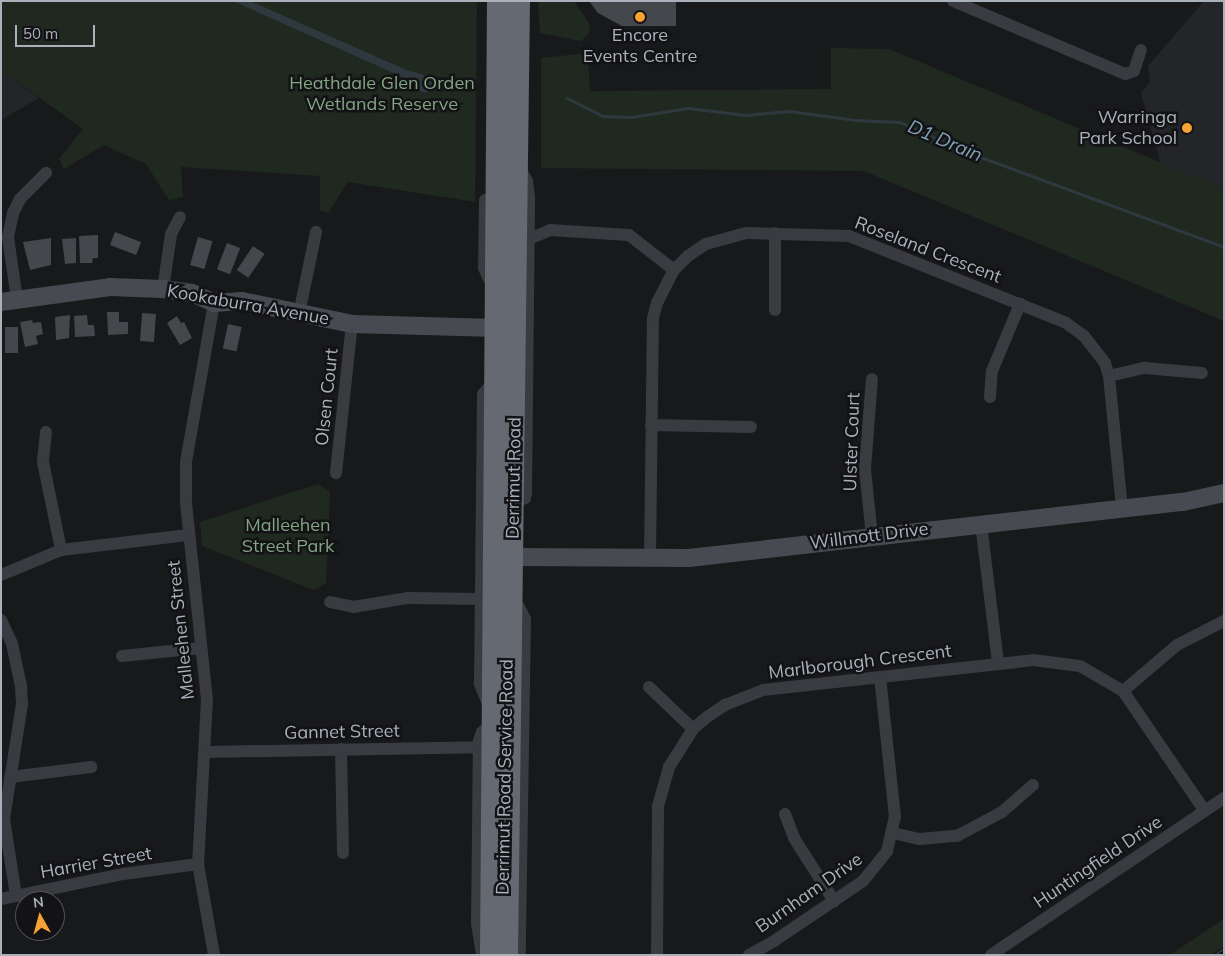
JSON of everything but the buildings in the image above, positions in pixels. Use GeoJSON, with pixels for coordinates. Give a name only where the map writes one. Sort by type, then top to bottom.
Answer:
{"type":"FeatureCollection","features":[{"type":"Feature","properties":{"kind":"highway","name":"Derrimut Road"},"geometry":{"type":"LineString","coordinates":[[498,1],[496,298],[506,328],[495,380],[503,556],[513,604],[498,724]]}},
{"type":"Feature","properties":{"kind":"highway","name":"Derrimut Road"},"geometry":{"type":"LineString","coordinates":[[507,955],[492,620],[514,503],[506,328],[517,164],[519,1]]}},
{"type":"Feature","properties":{"kind":"highway"},"geometry":{"type":"LineString","coordinates":[[492,620],[502,607],[513,604]]}},
{"type":"Feature","properties":{"kind":"highway"},"geometry":{"type":"LineString","coordinates":[[491,955],[485,750],[498,756],[506,753],[498,724]]}},
{"type":"Feature","properties":{"kind":"street"},"geometry":{"type":"LineString","coordinates":[[953,1],[966,4],[1125,74],[1134,71],[1141,50]]}},
{"type":"Feature","properties":{"kind":"street"},"geometry":{"type":"LineString","coordinates":[[514,503],[524,498],[526,493],[529,239],[528,188],[517,164]]}},
{"type":"Feature","properties":{"kind":"street"},"geometry":{"type":"LineString","coordinates":[[9,300],[8,237],[13,213],[20,198],[46,173]]}},
{"type":"Feature","properties":{"kind":"street"},"geometry":{"type":"LineString","coordinates":[[163,290],[171,234],[180,217]]}},
{"type":"Feature","properties":{"kind":"street"},"geometry":{"type":"LineString","coordinates":[[529,239],[550,230],[630,235],[674,270]]}},
{"type":"Feature","properties":{"kind":"street"},"geometry":{"type":"LineString","coordinates":[[299,314],[316,232]]}},
{"type":"Feature","properties":{"kind":"street"},"geometry":{"type":"LineString","coordinates":[[775,233],[775,310]]}},
{"type":"Feature","properties":{"kind":"street","name":"Roseland Crescent"},"geometry":{"type":"LineString","coordinates":[[650,558],[653,318],[665,285],[674,270],[706,244],[726,236],[775,233],[849,236],[1066,323],[1084,336],[1105,363],[1109,376],[1125,508]]}},
{"type":"Feature","properties":{"kind":"street","name":"Kookaburra Avenue"},"geometry":{"type":"LineString","coordinates":[[9,300],[110,287],[192,293],[214,303],[242,301],[352,324],[506,328]]}},
{"type":"Feature","properties":{"kind":"street","name":"Malleehen Street"},"geometry":{"type":"LineString","coordinates":[[214,303],[186,462],[188,535],[207,699],[198,864],[214,955]]}},
{"type":"Feature","properties":{"kind":"street"},"geometry":{"type":"LineString","coordinates":[[990,397],[992,371],[1020,304]]}},
{"type":"Feature","properties":{"kind":"street","name":"Olsen Court"},"geometry":{"type":"LineString","coordinates":[[336,473],[352,324]]}},
{"type":"Feature","properties":{"kind":"street"},"geometry":{"type":"LineString","coordinates":[[1109,376],[1145,368],[1202,374]]}},
{"type":"Feature","properties":{"kind":"street","name":"Ulster Court"},"geometry":{"type":"LineString","coordinates":[[872,379],[865,469],[872,536]]}},
{"type":"Feature","properties":{"kind":"street","name":"Derrimut Road Service Road"},"geometry":{"type":"LineString","coordinates":[[495,380],[483,394],[480,684],[498,724]]}},
{"type":"Feature","properties":{"kind":"street"},"geometry":{"type":"LineString","coordinates":[[651,425],[751,427]]}},
{"type":"Feature","properties":{"kind":"street"},"geometry":{"type":"LineString","coordinates":[[46,432],[43,462],[61,550]]}},
{"type":"Feature","properties":{"kind":"street","name":"Willmott Drive"},"geometry":{"type":"LineString","coordinates":[[503,556],[689,558],[1204,499],[1224,494]]}},
{"type":"Feature","properties":{"kind":"street"},"geometry":{"type":"LineString","coordinates":[[981,524],[998,663]]}},
{"type":"Feature","properties":{"kind":"street"},"geometry":{"type":"LineString","coordinates":[[1,575],[61,550],[188,535]]}},
{"type":"Feature","properties":{"kind":"street"},"geometry":{"type":"LineString","coordinates":[[330,602],[352,607],[408,598],[481,599]]}},
{"type":"Feature","properties":{"kind":"street","name":"Derrimut Road Service Road"},"geometry":{"type":"LineString","coordinates":[[513,604],[519,607],[524,619],[520,955]]}},
{"type":"Feature","properties":{"kind":"street"},"geometry":{"type":"LineString","coordinates":[[1,620],[12,644],[21,686],[7,758],[10,777],[4,819],[15,891]]}},
{"type":"Feature","properties":{"kind":"street"},"geometry":{"type":"LineString","coordinates":[[1123,691],[1177,645],[1224,621]]}},
{"type":"Feature","properties":{"kind":"street"},"geometry":{"type":"LineString","coordinates":[[122,656],[201,648]]}},
{"type":"Feature","properties":{"kind":"street","name":"Marlborough Crescent"},"geometry":{"type":"LineString","coordinates":[[657,955],[658,806],[669,767],[693,729],[725,705],[763,690],[998,663],[1058,661],[1099,675],[1123,691],[1205,810]]}},
{"type":"Feature","properties":{"kind":"street","name":"Burnham Drive"},"geometry":{"type":"LineString","coordinates":[[749,955],[834,902],[863,881],[881,863],[893,833],[893,794],[880,676]]}},
{"type":"Feature","properties":{"kind":"street"},"geometry":{"type":"LineString","coordinates":[[649,687],[693,729]]}},
{"type":"Feature","properties":{"kind":"street"},"geometry":{"type":"LineString","coordinates":[[341,749],[343,853]]}},
{"type":"Feature","properties":{"kind":"street","name":"Gannet Street"},"geometry":{"type":"LineString","coordinates":[[205,752],[341,749],[485,750]]}},
{"type":"Feature","properties":{"kind":"street","name":"Derrimut Road Service Road"},"geometry":{"type":"LineString","coordinates":[[482,955],[477,924],[485,750]]}},
{"type":"Feature","properties":{"kind":"street"},"geometry":{"type":"LineString","coordinates":[[10,777],[91,766]]}},
{"type":"Feature","properties":{"kind":"street"},"geometry":{"type":"LineString","coordinates":[[893,833],[919,839],[957,836],[1002,812],[1033,785]]}},
{"type":"Feature","properties":{"kind":"street","name":"Huntingfield Drive"},"geometry":{"type":"LineString","coordinates":[[991,955],[1224,798]]}},
{"type":"Feature","properties":{"kind":"street"},"geometry":{"type":"LineString","coordinates":[[785,814],[794,838],[834,902]]}},
{"type":"Feature","properties":{"kind":"street","name":"Harrier Street"},"geometry":{"type":"LineString","coordinates":[[40,891],[122,874],[198,864]]}},
{"type":"Feature","properties":{"kind":"street","name":"Harrier Street"},"geometry":{"type":"LineString","coordinates":[[1,899],[15,896]]}},
{"type":"Feature","properties":{"kind":"shaded area"},"geometry":{"type":"Polygon","coordinates":[[[233,1],[250,1],[404,69],[430,77],[433,88],[426,93],[419,91],[416,83],[233,1]]]}},
{"type":"Feature","properties":{"kind":"shaded area","name":"Warringa Park School"},"geometry":{"type":"Polygon","coordinates":[[[1204,1],[1224,1],[1224,189],[1160,162],[1141,93],[1150,82],[1148,66],[1204,1]]]}},
{"type":"Feature","properties":{"kind":"shaded area"},"geometry":{"type":"Polygon","coordinates":[[[1,70],[39,98],[1,120],[1,70]]]}},
{"type":"Feature","properties":{"kind":"green space","name":"Heathdale Glen Orden Wetlands Reserve"},"geometry":{"type":"Polygon","coordinates":[[[1,1],[477,1],[475,202],[348,182],[328,213],[320,210],[320,176],[181,167],[183,197],[169,200],[146,164],[104,145],[64,169],[59,159],[83,129],[1,70],[1,1]]]}},
{"type":"Feature","properties":{"kind":"green space"},"geometry":{"type":"Polygon","coordinates":[[[538,1],[574,1],[589,23],[590,32],[581,41],[540,33],[538,1]]]}},
{"type":"Feature","properties":{"kind":"green space"},"geometry":{"type":"Polygon","coordinates":[[[831,48],[889,49],[1224,189],[1224,321],[864,171],[541,168],[541,58],[588,53],[590,91],[831,89],[831,48]]]}},
{"type":"Feature","properties":{"kind":"green space","name":"Malleehen Street Park"},"geometry":{"type":"Polygon","coordinates":[[[318,484],[330,492],[326,583],[314,590],[202,546],[200,522],[318,484]]]}},
{"type":"Feature","properties":{"kind":"green space"},"geometry":{"type":"Polygon","coordinates":[[[1224,919],[1224,946],[1211,955],[1170,955],[1224,919]]]}},
{"type":"Feature","properties":{"kind":"waterway","name":"D1 Drain"},"geometry":{"type":"LineString","coordinates":[[567,98],[602,116],[631,117],[688,108],[746,115],[789,111],[855,120],[900,122],[959,149],[1224,247]]}},
{"type":"Feature","properties":{"kind":"railway"},"geometry":{"type":"LineString","coordinates":[[1218,955],[1224,951]]}},
{"type":"Feature","properties":{"kind":"place","name":"Encore Events Centre"},"geometry":{"type":"Point","coordinates":[640,17]}},
{"type":"Feature","properties":{"kind":"place","name":"Warringa Park School"},"geometry":{"type":"Point","coordinates":[1187,128]}}]}
